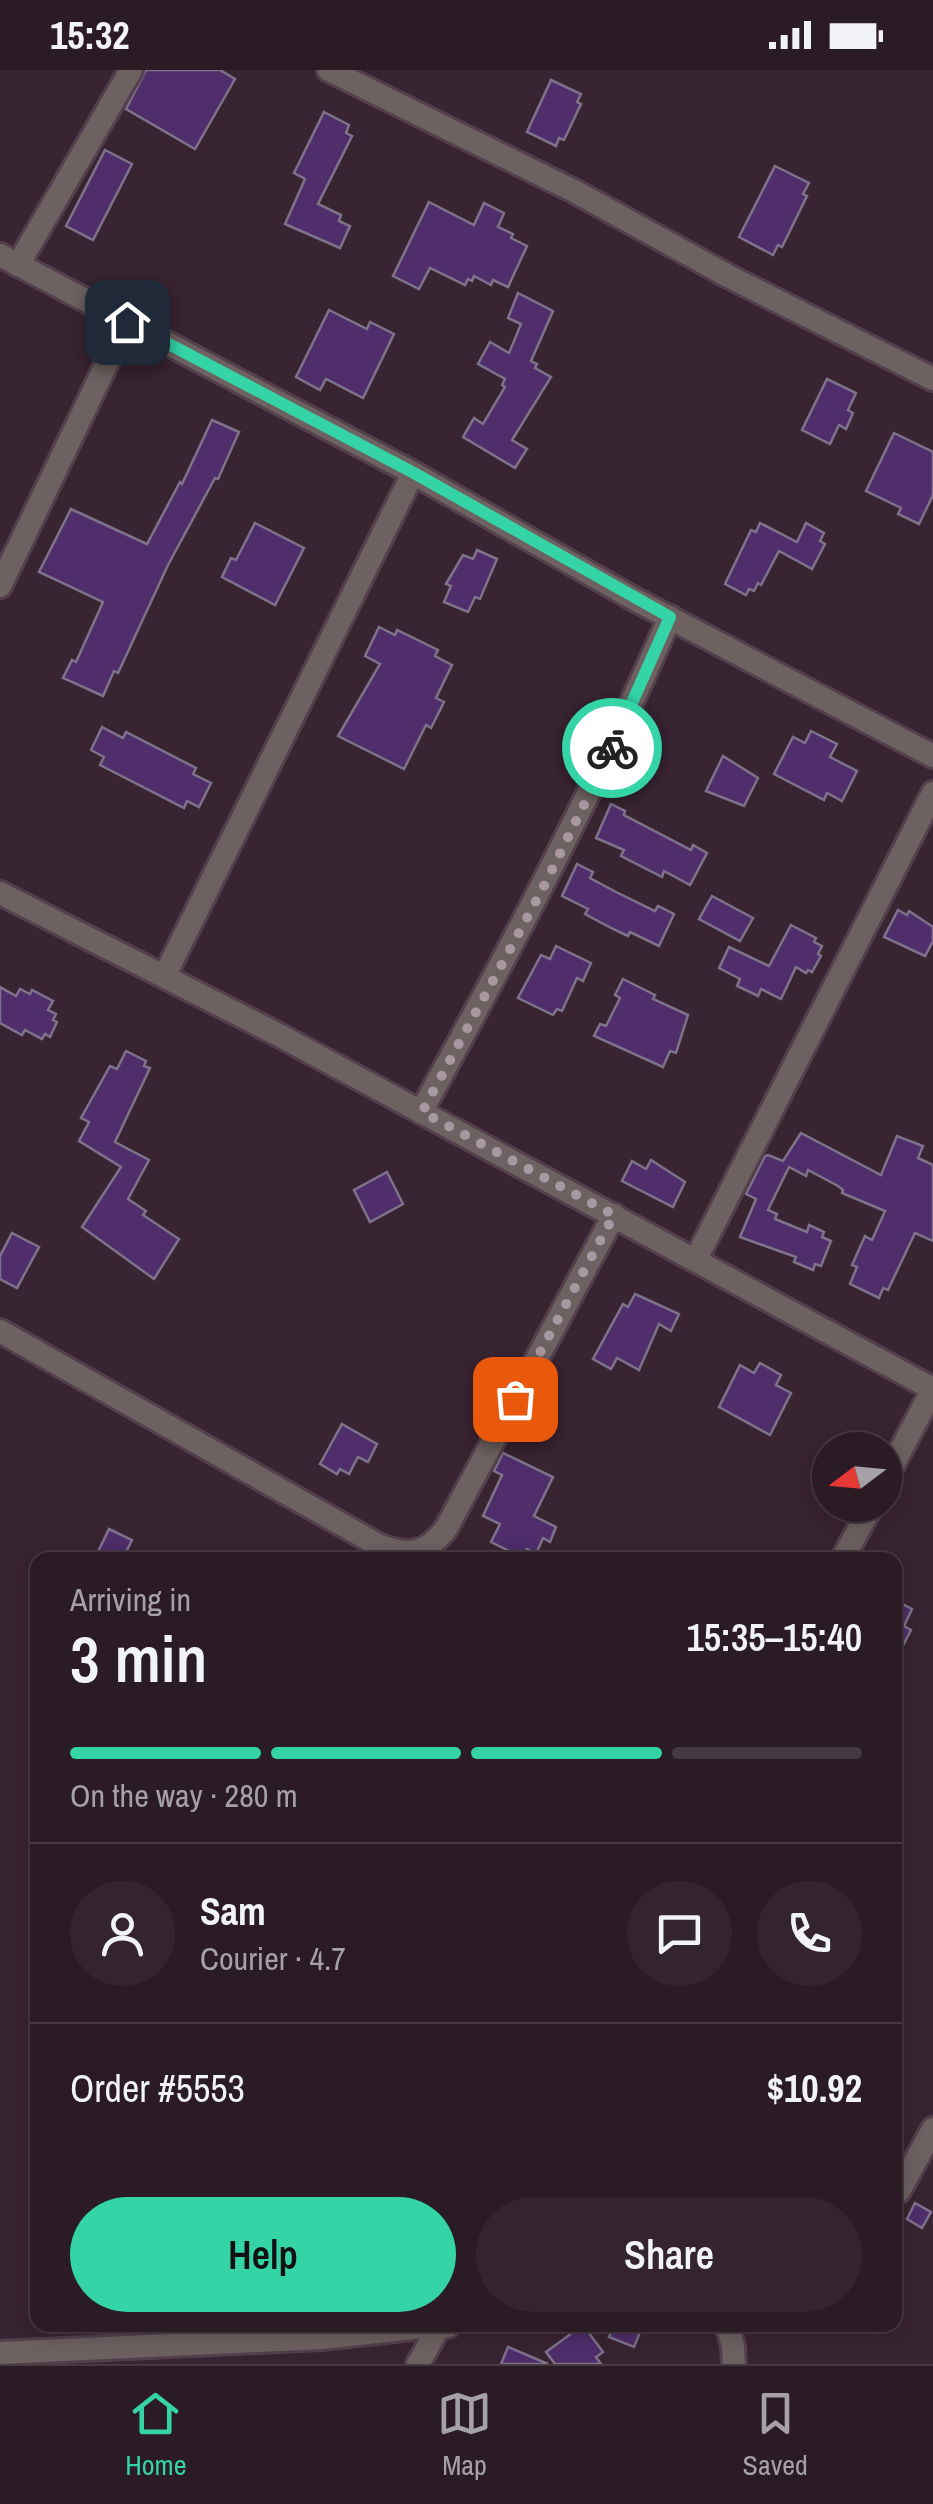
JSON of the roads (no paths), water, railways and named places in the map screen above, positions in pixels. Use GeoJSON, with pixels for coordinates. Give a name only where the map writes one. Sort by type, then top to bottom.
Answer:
{"type":"FeatureCollection","features":[{"type":"Feature","properties":{"kind":"street"},"geometry":{"type":"LineString","coordinates":[[131,70],[9,260],[414,473],[670,617],[933,756]]}},
{"type":"Feature","properties":{"kind":"street"},"geometry":{"type":"LineString","coordinates":[[329,70],[576,192],[728,276],[933,380]]}},
{"type":"Feature","properties":{"kind":"street"},"geometry":{"type":"LineString","coordinates":[[0,586],[127,322]]}},
{"type":"Feature","properties":{"kind":"street"},"geometry":{"type":"LineString","coordinates":[[165,975],[414,473]]}},
{"type":"Feature","properties":{"kind":"street"},"geometry":{"type":"LineString","coordinates":[[422,1112],[542,890],[628,714],[670,617]]}},
{"type":"Feature","properties":{"kind":"street"},"geometry":{"type":"LineString","coordinates":[[696,1259],[933,793]]}},
{"type":"Feature","properties":{"kind":"street"},"geometry":{"type":"LineString","coordinates":[[0,893],[165,975],[933,1389],[902,1448]]}},
{"type":"Feature","properties":{"kind":"street"},"geometry":{"type":"LineString","coordinates":[[416,1552],[438,1540],[447,1527],[614,1215]]}},
{"type":"Feature","properties":{"kind":"street"},"geometry":{"type":"LineString","coordinates":[[0,1332],[396,1552]]}},
{"type":"Feature","properties":{"kind":"street"},"geometry":{"type":"LineString","coordinates":[[846,1552],[863,1522]]}},
{"type":"Feature","properties":{"kind":"street"},"geometry":{"type":"LineString","coordinates":[[902,2185],[933,2128]]}},
{"type":"Feature","properties":{"kind":"street"},"geometry":{"type":"LineString","coordinates":[[0,2353],[208,2345],[369,2332]]}},
{"type":"Feature","properties":{"kind":"street"},"geometry":{"type":"LineString","coordinates":[[418,2364],[440,2332]]}},
{"type":"Feature","properties":{"kind":"street"},"geometry":{"type":"LineString","coordinates":[[729,2332],[734,2364]]}}]}
